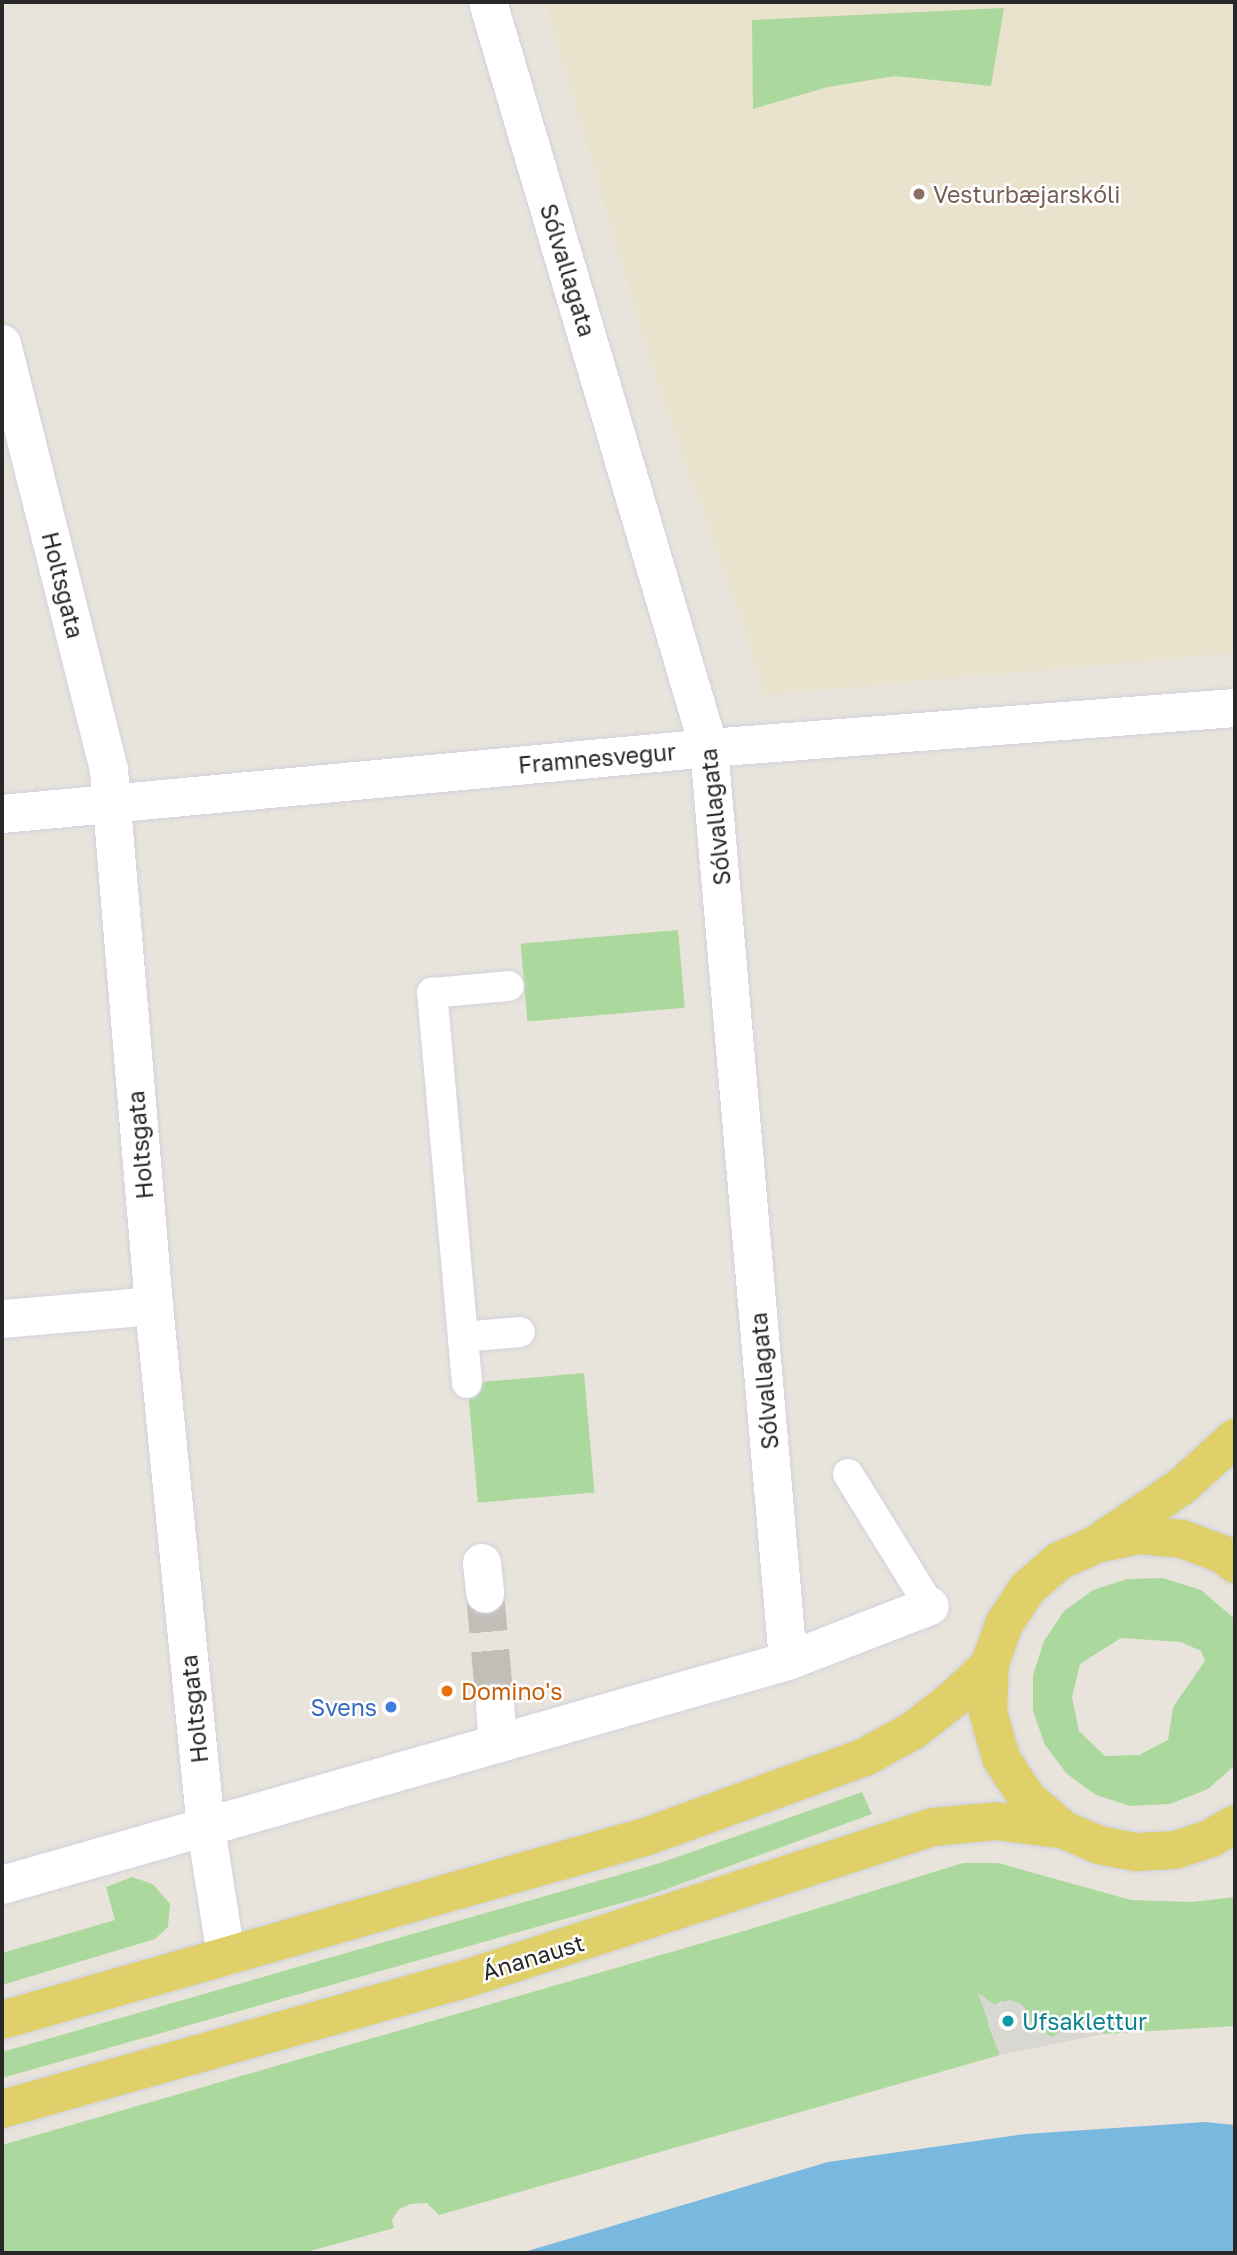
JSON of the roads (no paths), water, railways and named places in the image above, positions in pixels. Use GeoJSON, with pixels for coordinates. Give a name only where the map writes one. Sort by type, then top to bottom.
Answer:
{"type":"FeatureCollection","features":[{"type":"Feature","properties":{"kind":"main road"},"geometry":{"type":"LineString","coordinates":[[1227,1834],[1175,1850],[1136,1852],[1099,1845],[1064,1830],[1027,1798],[1001,1758],[988,1712],[990,1664],[1004,1624],[1027,1590],[1059,1562],[1097,1544],[1182,1486],[1235,1438]]}},
{"type":"Feature","properties":{"kind":"main road"},"geometry":{"type":"LineString","coordinates":[[1097,1544],[1139,1535],[1182,1539],[1222,1554],[1235,1564]]}},
{"type":"Feature","properties":{"kind":"main road"},"geometry":{"type":"LineString","coordinates":[[2,2021],[648,1836],[865,1757],[914,1730],[956,1698],[990,1664]]}},
{"type":"Feature","properties":{"kind":"main road","name":"Ánanaust"},"geometry":{"type":"LineString","coordinates":[[2,2109],[465,1979],[934,1827],[996,1821],[1064,1830]]}},
{"type":"Feature","properties":{"kind":"street","name":"Sólvallagata"},"geometry":{"type":"LineString","coordinates":[[488,2],[709,748],[788,1661]]}},
{"type":"Feature","properties":{"kind":"street","name":"Holtsgata"},"geometry":{"type":"LineString","coordinates":[[2,344],[103,738],[112,804],[154,1306],[206,1828],[226,1956]]}},
{"type":"Feature","properties":{"kind":"street","name":"Framnesvegur"},"geometry":{"type":"LineString","coordinates":[[2,814],[709,748],[1235,708]]}},
{"type":"Feature","properties":{"kind":"street"},"geometry":{"type":"LineString","coordinates":[[2,1319],[154,1306]]}},
{"type":"Feature","properties":{"kind":"street"},"geometry":{"type":"LineString","coordinates":[[2,1885],[788,1661],[930,1606]]}},
{"type":"Feature","properties":{"kind":"street"},"geometry":{"type":"LineString","coordinates":[[495,1704],[498,1744]]}},
{"type":"Feature","properties":{"kind":"lane"},"geometry":{"type":"LineString","coordinates":[[467,1383],[432,993],[509,986]]}},
{"type":"Feature","properties":{"kind":"lane"},"geometry":{"type":"LineString","coordinates":[[463,1337],[520,1332]]}},
{"type":"Feature","properties":{"kind":"lane"},"geometry":{"type":"LineString","coordinates":[[848,1474],[930,1606]]}},
{"type":"Feature","properties":{"kind":"water"},"geometry":{"type":"Polygon","coordinates":[[[1205,2122],[1235,2125],[1235,2253],[521,2253],[828,2162],[1025,2134],[1205,2122]]]}},
{"type":"Feature","properties":{"kind":"tunnel"},"geometry":{"type":"LineString","coordinates":[[485,1594],[495,1704]]}},
{"type":"Feature","properties":{"kind":"place","name":"Vesturbæjarskóli"},"geometry":{"type":"Point","coordinates":[919,194]}},
{"type":"Feature","properties":{"kind":"place","name":"Domino's"},"geometry":{"type":"Point","coordinates":[447,1691]}},
{"type":"Feature","properties":{"kind":"place","name":"Svens"},"geometry":{"type":"Point","coordinates":[391,1707]}},
{"type":"Feature","properties":{"kind":"place","name":"Ufsaklettur"},"geometry":{"type":"Point","coordinates":[1008,2021]}}]}
